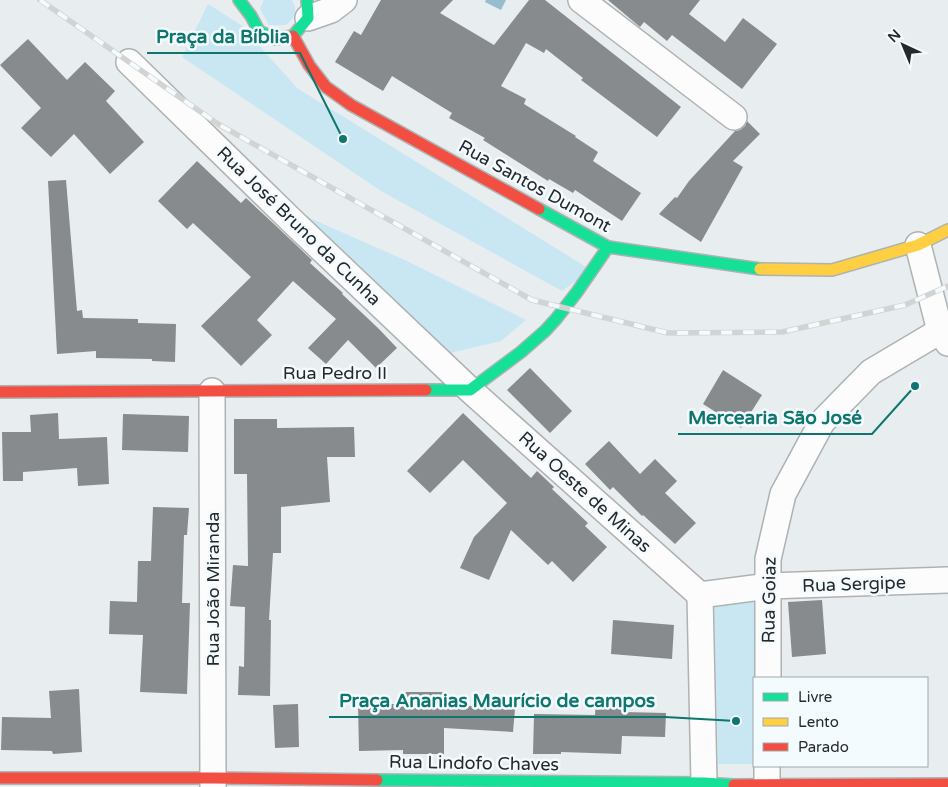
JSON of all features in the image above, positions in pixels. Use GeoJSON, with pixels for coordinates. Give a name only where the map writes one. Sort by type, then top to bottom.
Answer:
{"type":"FeatureCollection","features":[{"type":"Feature","properties":{"kind":"street"},"geometry":{"type":"LineString","coordinates":[[239,0],[259,31],[275,39],[302,18],[331,10],[344,0]]}},
{"type":"Feature","properties":{"kind":"street"},"geometry":{"type":"LineString","coordinates":[[250,16],[252,0]]}},
{"type":"Feature","properties":{"kind":"street"},"geometry":{"type":"LineString","coordinates":[[580,0],[734,117]]}},
{"type":"Feature","properties":{"kind":"street","name":"Rua Santos Dumont"},"geometry":{"type":"LineString","coordinates":[[302,18],[309,65],[326,87],[351,105],[608,247],[758,269],[832,270],[918,245],[948,230]]}},
{"type":"Feature","properties":{"kind":"street","name":"Rua José Bruno da Cunha"},"geometry":{"type":"LineString","coordinates":[[129,62],[290,220],[470,390]]}},
{"type":"Feature","properties":{"kind":"street"},"geometry":{"type":"LineString","coordinates":[[918,245],[945,334]]}},
{"type":"Feature","properties":{"kind":"street"},"geometry":{"type":"LineString","coordinates":[[470,390],[514,358],[545,330],[566,308],[608,247]]}},
{"type":"Feature","properties":{"kind":"street","name":"Rua Goiaz"},"geometry":{"type":"LineString","coordinates":[[768,677],[768,559],[782,494],[822,422],[870,372],[945,334]]}},
{"type":"Feature","properties":{"kind":"street","name":"Rua Pedro II"},"geometry":{"type":"LineString","coordinates":[[0,392],[470,390]]}},
{"type":"Feature","properties":{"kind":"street","name":"Rua Oeste de Minas"},"geometry":{"type":"LineString","coordinates":[[470,390],[700,595]]}},
{"type":"Feature","properties":{"kind":"street","name":"Rua João Miranda"},"geometry":{"type":"LineString","coordinates":[[212,391],[213,782]]}},
{"type":"Feature","properties":{"kind":"street","name":"Rua Sergipe"},"geometry":{"type":"LineString","coordinates":[[700,595],[768,586],[948,580]]}},
{"type":"Feature","properties":{"kind":"street"},"geometry":{"type":"LineString","coordinates":[[700,595],[704,783]]}},
{"type":"Feature","properties":{"kind":"street","name":"Rua Lindofo Chaves"},"geometry":{"type":"LineString","coordinates":[[0,778],[213,782],[704,783],[729,786],[767,776],[948,784]]}},
{"type":"Feature","properties":{"kind":"shaded area"},"geometry":{"type":"Polygon","coordinates":[[[264,0],[292,0],[295,11],[292,19],[286,25],[269,25],[260,9],[264,0]]]}},
{"type":"Feature","properties":{"kind":"shaded area"},"geometry":{"type":"Polygon","coordinates":[[[486,0],[506,0],[501,10],[485,2],[486,0]]]}},
{"type":"Feature","properties":{"kind":"shaded area"},"geometry":{"type":"Polygon","coordinates":[[[208,4],[241,25],[297,88],[591,270],[562,291],[381,191],[182,57],[208,4]]]}},
{"type":"Feature","properties":{"kind":"shaded area"},"geometry":{"type":"Polygon","coordinates":[[[294,211],[407,261],[526,320],[501,341],[437,356],[294,211]]]}},
{"type":"Feature","properties":{"kind":"shaded area"},"geometry":{"type":"Polygon","coordinates":[[[755,598],[756,677],[753,677],[753,764],[718,764],[714,601],[755,598]]]}},
{"type":"Feature","properties":{"kind":"building"},"geometry":{"type":"Polygon","coordinates":[[[381,0],[453,0],[440,13],[494,45],[529,0],[545,0],[681,107],[657,137],[581,80],[583,78],[546,49],[544,53],[526,43],[501,86],[526,99],[524,104],[598,152],[593,161],[641,193],[622,221],[575,190],[573,193],[549,179],[548,181],[483,140],[485,138],[449,118],[452,113],[392,76],[383,91],[335,62],[354,31],[361,35],[381,0]]]}},
{"type":"Feature","properties":{"kind":"building"},"geometry":{"type":"Polygon","coordinates":[[[608,0],[700,0],[689,14],[725,42],[743,18],[777,44],[742,89],[672,35],[667,41],[644,22],[640,27],[608,0]]]}},
{"type":"Feature","properties":{"kind":"building"},"geometry":{"type":"Polygon","coordinates":[[[28,39],[67,80],[85,62],[115,91],[106,101],[144,142],[110,174],[74,134],[51,157],[21,128],[41,108],[0,65],[28,39]]]}},
{"type":"Feature","properties":{"kind":"building"},"geometry":{"type":"Polygon","coordinates":[[[747,121],[760,134],[733,161],[743,167],[701,242],[659,214],[675,197],[677,198],[689,181],[735,131],[745,126],[747,121]]]}},
{"type":"Feature","properties":{"kind":"building"},"geometry":{"type":"Polygon","coordinates":[[[197,161],[241,203],[246,198],[274,224],[312,260],[310,263],[343,293],[397,348],[376,368],[348,340],[326,364],[308,348],[336,319],[293,281],[257,320],[272,335],[241,366],[201,326],[251,277],[193,223],[187,229],[158,201],[197,161]]]}},
{"type":"Feature","properties":{"kind":"building"},"geometry":{"type":"Polygon","coordinates":[[[66,180],[77,311],[82,310],[83,318],[138,319],[138,323],[176,324],[175,362],[152,361],[152,359],[96,358],[96,351],[57,354],[48,181],[66,180]]]}},
{"type":"Feature","properties":{"kind":"building"},"geometry":{"type":"Polygon","coordinates":[[[530,368],[572,411],[550,433],[507,390],[530,368]]]}},
{"type":"Feature","properties":{"kind":"building"},"geometry":{"type":"Polygon","coordinates":[[[723,370],[762,395],[741,428],[703,404],[723,370]]]}},
{"type":"Feature","properties":{"kind":"building"},"geometry":{"type":"Polygon","coordinates":[[[58,413],[59,439],[107,437],[109,484],[78,486],[77,468],[23,472],[23,481],[3,481],[2,432],[31,432],[30,415],[58,413]]]}},
{"type":"Feature","properties":{"kind":"building"},"geometry":{"type":"Polygon","coordinates":[[[463,413],[531,478],[537,471],[554,487],[552,489],[588,523],[585,526],[607,547],[573,582],[552,561],[548,565],[511,530],[489,580],[460,568],[474,537],[507,503],[463,460],[430,493],[407,471],[463,413]]]}},
{"type":"Feature","properties":{"kind":"building"},"geometry":{"type":"Polygon","coordinates":[[[123,414],[189,416],[188,452],[122,450],[123,414]]]}},
{"type":"Feature","properties":{"kind":"building"},"geometry":{"type":"Polygon","coordinates":[[[234,419],[277,419],[277,428],[354,427],[355,457],[327,457],[330,502],[281,507],[281,553],[273,553],[269,620],[271,620],[270,696],[238,695],[239,666],[244,667],[245,607],[230,606],[233,565],[248,566],[247,474],[234,474],[234,419]]]}},
{"type":"Feature","properties":{"kind":"building"},"geometry":{"type":"Polygon","coordinates":[[[609,441],[640,474],[655,459],[677,481],[665,493],[696,523],[675,544],[642,516],[613,487],[610,490],[585,464],[609,441]]]}},
{"type":"Feature","properties":{"kind":"building"},"geometry":{"type":"Polygon","coordinates":[[[153,507],[189,508],[187,535],[184,535],[182,603],[190,603],[187,694],[140,692],[143,635],[109,634],[110,601],[137,602],[138,561],[151,561],[153,507]]]}},
{"type":"Feature","properties":{"kind":"building"},"geometry":{"type":"Polygon","coordinates":[[[822,600],[826,654],[792,657],[788,602],[822,600]]]}},
{"type":"Feature","properties":{"kind":"building"},"geometry":{"type":"Polygon","coordinates":[[[613,620],[674,625],[672,659],[611,654],[613,620]]]}},
{"type":"Feature","properties":{"kind":"building"},"geometry":{"type":"Polygon","coordinates":[[[79,689],[82,752],[53,754],[52,751],[1,750],[2,717],[51,718],[49,691],[79,689]]]}},
{"type":"Feature","properties":{"kind":"building"},"geometry":{"type":"Polygon","coordinates":[[[403,692],[444,692],[444,704],[515,709],[513,732],[444,728],[444,754],[403,754],[403,750],[359,751],[358,704],[403,704],[403,692]]]}},
{"type":"Feature","properties":{"kind":"building"},"geometry":{"type":"Polygon","coordinates":[[[596,700],[624,702],[623,712],[666,713],[665,737],[622,736],[621,754],[561,752],[561,754],[533,754],[534,714],[595,715],[596,700]]]}},
{"type":"Feature","properties":{"kind":"building"},"geometry":{"type":"Polygon","coordinates":[[[298,704],[299,747],[275,748],[273,705],[298,704]]]}},
{"type":"Feature","properties":{"kind":"railway"},"geometry":{"type":"LineString","coordinates":[[40,0],[218,124],[532,300],[668,333],[782,332],[905,305],[948,286]]}},
{"type":"Feature","properties":{"kind":"traffic: fast"},"geometry":{"type":"LineString","coordinates":[[239,0],[259,31],[275,39],[293,36],[308,18],[307,0]]}},
{"type":"Feature","properties":{"kind":"traffic: fast"},"geometry":{"type":"LineString","coordinates":[[539,209],[608,247],[760,269]]}},
{"type":"Feature","properties":{"kind":"traffic: fast"},"geometry":{"type":"LineString","coordinates":[[426,390],[470,390],[521,352],[556,319],[608,247]]}},
{"type":"Feature","properties":{"kind":"traffic: fast"},"geometry":{"type":"LineString","coordinates":[[377,780],[704,783],[734,785]]}},
{"type":"Feature","properties":{"kind":"traffic: slow"},"geometry":{"type":"LineString","coordinates":[[760,269],[832,270],[918,245],[948,230]]}},
{"type":"Feature","properties":{"kind":"traffic: jam"},"geometry":{"type":"LineString","coordinates":[[293,36],[309,65],[326,87],[351,105],[539,209]]}},
{"type":"Feature","properties":{"kind":"traffic: jam"},"geometry":{"type":"LineString","coordinates":[[0,392],[426,390]]}},
{"type":"Feature","properties":{"kind":"traffic: jam"},"geometry":{"type":"LineString","coordinates":[[0,778],[377,780]]}},
{"type":"Feature","properties":{"kind":"traffic: jam"},"geometry":{"type":"LineString","coordinates":[[734,785],[948,784]]}},
{"type":"Feature","properties":{"kind":"place","name":"Praça da Bíblia"},"geometry":{"type":"Point","coordinates":[343,139]}},
{"type":"Feature","properties":{"kind":"place","name":"Mercearia São José"},"geometry":{"type":"Point","coordinates":[915,386]}},
{"type":"Feature","properties":{"kind":"place","name":"Praça Ananias Maurício de campos"},"geometry":{"type":"Point","coordinates":[736,721]}}]}
